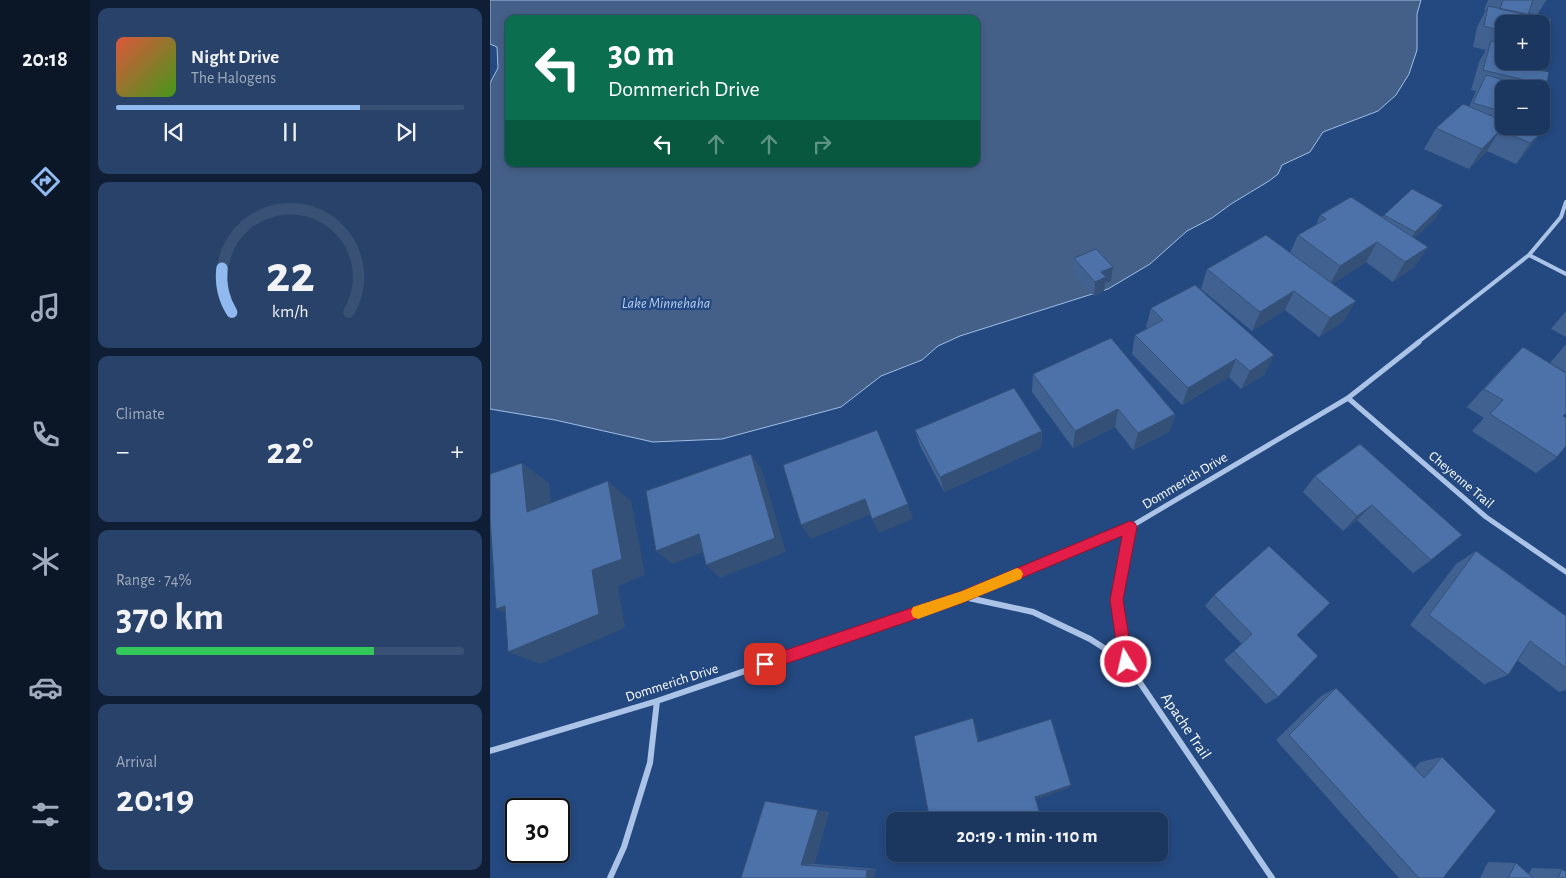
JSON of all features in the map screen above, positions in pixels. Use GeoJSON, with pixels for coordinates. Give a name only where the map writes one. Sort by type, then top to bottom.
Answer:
{"type":"FeatureCollection","features":[{"type":"Feature","properties":{"kind":"street","name":"Dommerich Drive"},"geometry":{"type":"LineString","coordinates":[[490,751],[657,701],[962,597],[1130,527],[1348,398],[1529,255],[1561,217],[1566,202]]}},
{"type":"Feature","properties":{"kind":"street"},"geometry":{"type":"LineString","coordinates":[[1529,255],[1566,274]]}},
{"type":"Feature","properties":{"kind":"street","name":"Cheyenne Trail"},"geometry":{"type":"LineString","coordinates":[[1348,398],[1486,517],[1566,572]]}},
{"type":"Feature","properties":{"kind":"street"},"geometry":{"type":"LineString","coordinates":[[1126,662],[1116,600],[1130,527]]}},
{"type":"Feature","properties":{"kind":"street","name":"Apache Trail"},"geometry":{"type":"LineString","coordinates":[[962,597],[1033,612],[1090,639],[1126,662],[1272,878]]}},
{"type":"Feature","properties":{"kind":"street"},"geometry":{"type":"LineString","coordinates":[[610,878],[624,846],[650,763],[657,701]]}},
{"type":"Feature","properties":{"kind":"water","name":"Lake Minnehaha"},"geometry":{"type":"Polygon","coordinates":[[[490,0],[1421,0],[1417,14],[1417,50],[1409,74],[1396,95],[1378,111],[1323,132],[1310,152],[1282,165],[1278,174],[1269,181],[1212,218],[1187,231],[1150,264],[1108,289],[960,336],[938,346],[922,360],[881,376],[841,407],[722,439],[653,442],[555,420],[490,409],[490,83],[498,68],[497,47],[490,44],[490,0]]]}},
{"type":"Feature","properties":{"kind":"building"},"geometry":{"type":"Polygon","coordinates":[[[1503,0],[1533,0],[1528,15],[1500,9],[1503,0]]]}},
{"type":"Feature","properties":{"kind":"building"},"geometry":{"type":"Polygon","coordinates":[[[1488,6],[1532,15],[1495,15],[1495,29],[1484,26],[1488,6]]]}},
{"type":"Feature","properties":{"kind":"building"},"geometry":{"type":"Polygon","coordinates":[[[1491,41],[1495,42],[1495,70],[1539,70],[1549,72],[1547,80],[1525,80],[1483,70],[1491,41]]]}},
{"type":"Feature","properties":{"kind":"building"},"geometry":{"type":"Polygon","coordinates":[[[1486,75],[1503,80],[1495,80],[1495,109],[1473,103],[1486,75]]]}},
{"type":"Feature","properties":{"kind":"building"},"geometry":{"type":"Polygon","coordinates":[[[1463,104],[1495,117],[1495,135],[1482,149],[1436,128],[1463,104]]]}},
{"type":"Feature","properties":{"kind":"building"},"geometry":{"type":"Polygon","coordinates":[[[1512,135],[1538,136],[1530,143],[1512,135]]]}},
{"type":"Feature","properties":{"kind":"building"},"geometry":{"type":"Polygon","coordinates":[[[1412,189],[1443,205],[1415,232],[1384,215],[1412,189]]]}},
{"type":"Feature","properties":{"kind":"building"},"geometry":{"type":"Polygon","coordinates":[[[1351,197],[1428,247],[1405,262],[1377,242],[1340,266],[1298,235],[1326,219],[1320,215],[1351,197]]]}},
{"type":"Feature","properties":{"kind":"building"},"geometry":{"type":"Polygon","coordinates":[[[1266,235],[1356,301],[1330,318],[1294,291],[1260,312],[1207,269],[1266,235]]]}},
{"type":"Feature","properties":{"kind":"building"},"geometry":{"type":"Polygon","coordinates":[[[1096,249],[1113,267],[1101,272],[1106,277],[1095,282],[1074,258],[1096,249]]]}},
{"type":"Feature","properties":{"kind":"building"},"geometry":{"type":"Polygon","coordinates":[[[1195,285],[1274,355],[1250,371],[1236,359],[1188,388],[1135,335],[1163,320],[1151,308],[1195,285]]]}},
{"type":"Feature","properties":{"kind":"building"},"geometry":{"type":"Polygon","coordinates":[[[1111,338],[1175,414],[1138,433],[1118,409],[1075,431],[1033,374],[1111,338]]]}},
{"type":"Feature","properties":{"kind":"building"},"geometry":{"type":"Polygon","coordinates":[[[1523,347],[1566,373],[1566,413],[1563,416],[1566,418],[1566,446],[1557,457],[1490,414],[1503,400],[1484,389],[1523,347]]]}},
{"type":"Feature","properties":{"kind":"building"},"geometry":{"type":"Polygon","coordinates":[[[1014,388],[1042,431],[940,477],[915,430],[1014,388]]]}},
{"type":"Feature","properties":{"kind":"building"},"geometry":{"type":"Polygon","coordinates":[[[877,430],[908,504],[872,519],[865,499],[801,525],[783,465],[877,430]]]}},
{"type":"Feature","properties":{"kind":"building"},"geometry":{"type":"Polygon","coordinates":[[[1360,444],[1462,535],[1431,560],[1372,505],[1357,516],[1315,476],[1360,444]]]}},
{"type":"Feature","properties":{"kind":"building"},"geometry":{"type":"Polygon","coordinates":[[[751,454],[775,538],[706,565],[699,534],[656,551],[646,491],[751,454]]]}},
{"type":"Feature","properties":{"kind":"building"},"geometry":{"type":"Polygon","coordinates":[[[522,463],[527,512],[608,481],[622,559],[592,570],[599,614],[508,652],[505,606],[496,609],[490,518],[490,474],[522,463]]]}},
{"type":"Feature","properties":{"kind":"building"},"geometry":{"type":"Polygon","coordinates":[[[1269,546],[1330,603],[1297,635],[1318,656],[1278,697],[1234,651],[1252,634],[1214,595],[1269,546]]]}},
{"type":"Feature","properties":{"kind":"building"},"geometry":{"type":"Polygon","coordinates":[[[1476,551],[1566,616],[1566,668],[1530,641],[1508,675],[1429,615],[1476,551]]]}},
{"type":"Feature","properties":{"kind":"building"},"geometry":{"type":"Polygon","coordinates":[[[1336,688],[1424,778],[1442,757],[1496,811],[1443,878],[1419,878],[1289,735],[1336,688]]]}},
{"type":"Feature","properties":{"kind":"building"},"geometry":{"type":"Polygon","coordinates":[[[973,718],[978,742],[1051,719],[1071,785],[1035,797],[1039,812],[928,812],[914,736],[973,718]]]}},
{"type":"Feature","properties":{"kind":"building"},"geometry":{"type":"Polygon","coordinates":[[[765,801],[818,810],[801,865],[867,870],[866,878],[741,878],[765,801]]]}},
{"type":"Feature","properties":{"kind":"building"},"geometry":{"type":"Polygon","coordinates":[[[1516,863],[1533,878],[1508,878],[1516,863]]]}},
{"type":"Feature","properties":{"kind":"building"},"geometry":{"type":"Polygon","coordinates":[[[1562,869],[1566,872],[1566,878],[1558,878],[1562,869]]]}},
{"type":"Feature","properties":{"kind":"slow traffic"},"geometry":{"type":"LineString","coordinates":[[918,612],[962,597],[1017,574]]}},
{"type":"Feature","properties":{"kind":"route"},"geometry":{"type":"LineString","coordinates":[[765,664],[962,597],[1130,527],[1116,600],[1126,662]]}}]}
